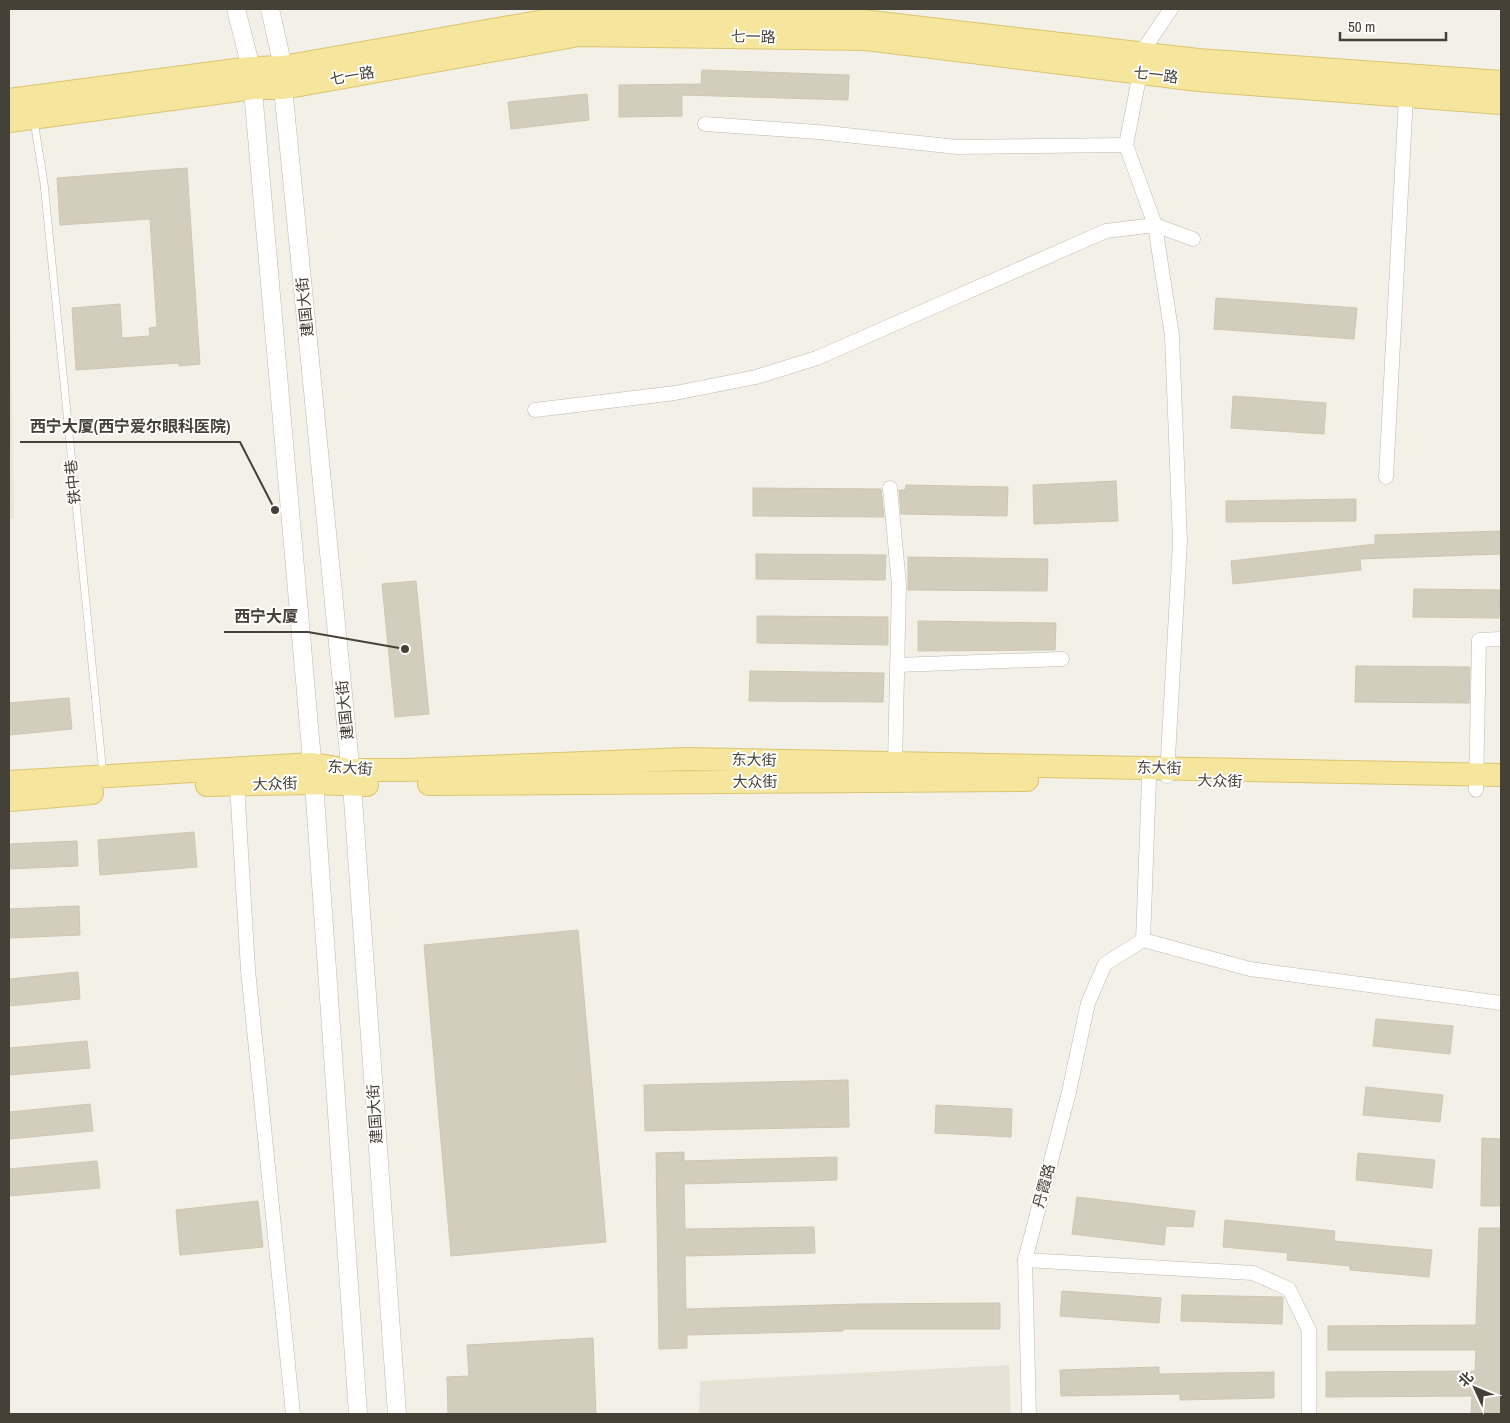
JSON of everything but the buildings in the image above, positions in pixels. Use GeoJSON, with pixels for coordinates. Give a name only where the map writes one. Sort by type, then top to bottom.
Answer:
{"type":"FeatureCollection","features":[{"type":"Feature","properties":{"kind":"main road","name":"七一路"},"geometry":{"type":"LineString","coordinates":[[283,78],[578,15],[863,15],[1141,63],[1198,80],[1501,103]]}},
{"type":"Feature","properties":{"kind":"main road","name":"七一路"},"geometry":{"type":"LineString","coordinates":[[9,121],[32,107],[252,78],[283,78],[579,35],[866,39],[1141,63],[1198,60],[1501,82]]}},
{"type":"Feature","properties":{"kind":"main road","name":"七一路"},"geometry":{"type":"LineString","coordinates":[[9,100],[32,107]]}},
{"type":"Feature","properties":{"kind":"main road","name":"东大街"},"geometry":{"type":"LineString","coordinates":[[9,782],[103,777],[313,774],[352,777],[405,770],[686,759],[895,763],[1161,776],[1476,783],[1501,776]]}},
{"type":"Feature","properties":{"kind":"main road","name":"大众街"},"geometry":{"type":"LineString","coordinates":[[9,800],[191,786],[237,785],[313,774]]}},
{"type":"Feature","properties":{"kind":"main road","name":"大众街"},"geometry":{"type":"LineString","coordinates":[[352,777],[1161,776]]}},
{"type":"Feature","properties":{"kind":"main road"},"geometry":{"type":"LineString","coordinates":[[1476,783],[1501,790]]}},
{"type":"Feature","properties":{"kind":"street"},"geometry":{"type":"LineString","coordinates":[[236,9],[252,78],[313,774],[358,1414]]}},
{"type":"Feature","properties":{"kind":"street","name":"建国大街"},"geometry":{"type":"LineString","coordinates":[[270,9],[283,78],[352,777],[396,1414]]}},
{"type":"Feature","properties":{"kind":"street"},"geometry":{"type":"LineString","coordinates":[[1171,9],[1141,63],[1126,145],[1155,225],[1172,336],[1180,541],[1161,776],[1143,940],[1250,968],[1501,1003]]}},
{"type":"Feature","properties":{"kind":"street"},"geometry":{"type":"LineString","coordinates":[[1386,477],[1406,96]]}},
{"type":"Feature","properties":{"kind":"street"},"geometry":{"type":"LineString","coordinates":[[705,124],[818,132],[957,148],[1126,145]]}},
{"type":"Feature","properties":{"kind":"street"},"geometry":{"type":"LineString","coordinates":[[535,410],[675,393],[756,377],[817,358],[1106,231],[1155,225],[1193,239]]}},
{"type":"Feature","properties":{"kind":"street"},"geometry":{"type":"LineString","coordinates":[[890,488],[899,585],[895,763]]}},
{"type":"Feature","properties":{"kind":"street"},"geometry":{"type":"LineString","coordinates":[[1476,783],[1480,640],[1501,640]]}},
{"type":"Feature","properties":{"kind":"street"},"geometry":{"type":"LineString","coordinates":[[897,665],[1062,659]]}},
{"type":"Feature","properties":{"kind":"street"},"geometry":{"type":"LineString","coordinates":[[237,785],[248,970],[293,1414]]}},
{"type":"Feature","properties":{"kind":"street","name":"丹霞路"},"geometry":{"type":"LineString","coordinates":[[1029,1414],[1025,1260],[1069,1092],[1088,1003],[1105,964],[1143,940]]}},
{"type":"Feature","properties":{"kind":"street"},"geometry":{"type":"LineString","coordinates":[[1025,1260],[1253,1274],[1289,1289],[1309,1330],[1309,1414]]}},
{"type":"Feature","properties":{"kind":"lane","name":"铁中巷"},"geometry":{"type":"LineString","coordinates":[[32,107],[44,183],[103,777]]}},
{"type":"Feature","properties":{"kind":"shaded area"},"geometry":{"type":"Polygon","coordinates":[[[9,241],[14,518],[9,519],[9,241]]]}},
{"type":"Feature","properties":{"kind":"shaded area"},"geometry":{"type":"Polygon","coordinates":[[[1009,1365],[1011,1414],[699,1414],[700,1381],[1009,1365]]]}},
{"type":"Feature","properties":{"kind":"place","name":"西宁大厦(西宁爱尔眼科医院)"},"geometry":{"type":"Point","coordinates":[275,510]}},
{"type":"Feature","properties":{"kind":"place","name":"西宁大厦"},"geometry":{"type":"Point","coordinates":[405,649]}}]}
